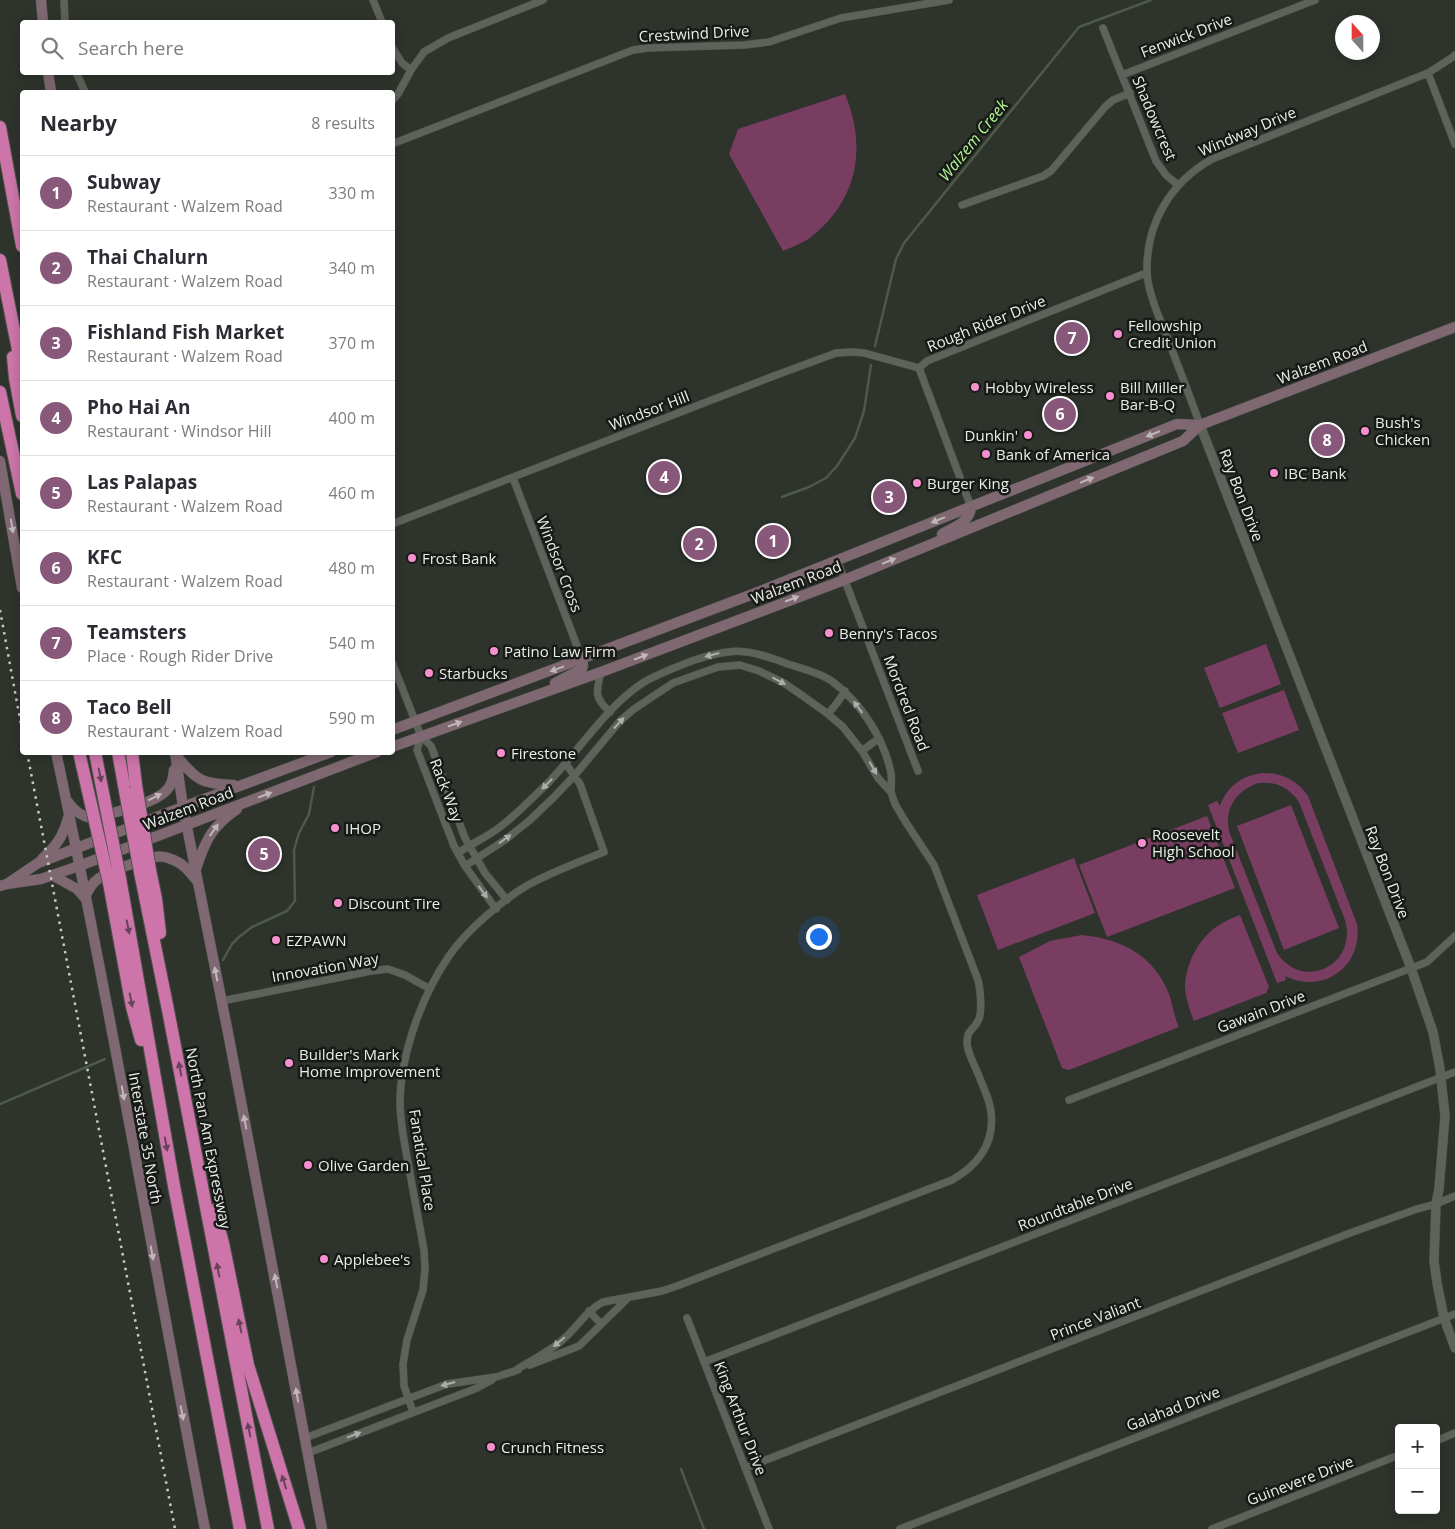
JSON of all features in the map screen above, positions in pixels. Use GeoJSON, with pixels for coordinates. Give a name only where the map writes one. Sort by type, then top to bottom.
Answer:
{"type":"FeatureCollection","features":[{"type":"Feature","properties":{"kind":"highway"},"geometry":{"type":"LineString","coordinates":[[0,126],[20,235]]}},
{"type":"Feature","properties":{"kind":"highway"},"geometry":{"type":"LineString","coordinates":[[0,260],[20,360]]}},
{"type":"Feature","properties":{"kind":"highway"},"geometry":{"type":"LineString","coordinates":[[9,305],[15,378],[20,405]]}},
{"type":"Feature","properties":{"kind":"highway"},"geometry":{"type":"LineString","coordinates":[[0,392],[20,485]]}},
{"type":"Feature","properties":{"kind":"highway"},"geometry":{"type":"LineString","coordinates":[[80,755],[114,881],[159,1102],[240,1529]]}},
{"type":"Feature","properties":{"kind":"highway"},"geometry":{"type":"LineString","coordinates":[[97,755],[114,881]]}},
{"type":"Feature","properties":{"kind":"highway","name":"North Pan Am Expressway"},"geometry":{"type":"LineString","coordinates":[[119,755],[130,788],[168,1010],[268,1529]]}},
{"type":"Feature","properties":{"kind":"highway"},"geometry":{"type":"LineString","coordinates":[[130,788],[132,755]]}},
{"type":"Feature","properties":{"kind":"highway"},"geometry":{"type":"LineString","coordinates":[[189,1117],[223,1243],[248,1365],[299,1529]]}},
{"type":"Feature","properties":{"kind":"main road"},"geometry":{"type":"LineString","coordinates":[[41,0],[43,20]]}},
{"type":"Feature","properties":{"kind":"main road"},"geometry":{"type":"LineString","coordinates":[[48,75],[50,90]]}},
{"type":"Feature","properties":{"kind":"main road","name":"Walzem Road"},"geometry":{"type":"LineString","coordinates":[[395,746],[601,672],[844,580],[1183,441],[1200,425],[1455,327]]}},
{"type":"Feature","properties":{"kind":"main road","name":"Walzem Road"},"geometry":{"type":"LineString","coordinates":[[395,729],[753,594],[1177,424],[1200,425]]}},
{"type":"Feature","properties":{"kind":"main road"},"geometry":{"type":"LineString","coordinates":[[0,461],[20,576]]}},
{"type":"Feature","properties":{"kind":"main road"},"geometry":{"type":"LineString","coordinates":[[916,550],[966,520],[970,514],[971,507]]}},
{"type":"Feature","properties":{"kind":"main road"},"geometry":{"type":"LineString","coordinates":[[526,699],[579,671],[583,666],[582,659]]}},
{"type":"Feature","properties":{"kind":"main road","name":"Interstate 35 North"},"geometry":{"type":"LineString","coordinates":[[57,755],[118,1064],[204,1529]]}},
{"type":"Feature","properties":{"kind":"main road"},"geometry":{"type":"LineString","coordinates":[[66,799],[75,811],[82,816],[91,818],[149,801],[165,792],[169,787],[174,773],[175,755]]}},
{"type":"Feature","properties":{"kind":"main road"},"geometry":{"type":"LineString","coordinates":[[175,755],[183,807],[222,1001],[322,1529]]}},
{"type":"Feature","properties":{"kind":"main road"},"geometry":{"type":"LineString","coordinates":[[176,755],[190,773],[200,780],[216,785],[240,785]]}},
{"type":"Feature","properties":{"kind":"main road","name":"Walzem Road"},"geometry":{"type":"LineString","coordinates":[[3,885],[38,863],[322,755]]}},
{"type":"Feature","properties":{"kind":"main road","name":"Walzem Road"},"geometry":{"type":"LineString","coordinates":[[3,885],[41,879],[80,866],[369,755]]}},
{"type":"Feature","properties":{"kind":"main road"},"geometry":{"type":"LineString","coordinates":[[196,870],[203,850],[219,823],[248,801]]}},
{"type":"Feature","properties":{"kind":"main road"},"geometry":{"type":"LineString","coordinates":[[38,863],[55,847],[65,830],[69,814]]}},
{"type":"Feature","properties":{"kind":"main road"},"geometry":{"type":"LineString","coordinates":[[85,899],[90,887],[97,879],[106,874],[157,857],[169,858],[180,862],[198,883]]}},
{"type":"Feature","properties":{"kind":"main road"},"geometry":{"type":"LineString","coordinates":[[52,875],[78,889],[85,899]]}},
{"type":"Feature","properties":{"kind":"street"},"geometry":{"type":"LineString","coordinates":[[64,0],[65,20]]}},
{"type":"Feature","properties":{"kind":"street"},"geometry":{"type":"LineString","coordinates":[[373,0],[381,20]]}},
{"type":"Feature","properties":{"kind":"street"},"geometry":{"type":"LineString","coordinates":[[395,98],[424,52],[448,38],[543,0]]}},
{"type":"Feature","properties":{"kind":"street","name":"Crestwind Drive"},"geometry":{"type":"LineString","coordinates":[[395,143],[633,50],[744,45],[769,42],[841,18],[948,0]]}},
{"type":"Feature","properties":{"kind":"street","name":"Fenwick Drive"},"geometry":{"type":"LineString","coordinates":[[1122,75],[1315,0]]}},
{"type":"Feature","properties":{"kind":"street","name":"Shadowcrest"},"geometry":{"type":"LineString","coordinates":[[1103,28],[1156,161],[1166,175],[1178,185]]}},
{"type":"Feature","properties":{"kind":"street"},"geometry":{"type":"LineString","coordinates":[[395,52],[402,63],[411,70]]}},
{"type":"Feature","properties":{"kind":"street","name":"Windway Drive"},"geometry":{"type":"LineString","coordinates":[[1200,425],[1154,303],[1146,272],[1149,245],[1155,222],[1166,200],[1178,185],[1201,165],[1223,154],[1428,73],[1455,54]]}},
{"type":"Feature","properties":{"kind":"street"},"geometry":{"type":"LineString","coordinates":[[1428,73],[1455,144]]}},
{"type":"Feature","properties":{"kind":"street"},"geometry":{"type":"LineString","coordinates":[[77,75],[84,90]]}},
{"type":"Feature","properties":{"kind":"street"},"geometry":{"type":"LineString","coordinates":[[962,205],[1043,176],[1051,170],[1105,106],[1113,100],[1130,93]]}},
{"type":"Feature","properties":{"kind":"street","name":"Rough Rider Drive"},"geometry":{"type":"LineString","coordinates":[[971,507],[919,368],[927,361],[1146,272]]}},
{"type":"Feature","properties":{"kind":"street","name":"Windsor Hill"},"geometry":{"type":"LineString","coordinates":[[395,523],[836,353],[853,352],[919,368]]}},
{"type":"Feature","properties":{"kind":"street","name":"Ray Bon Drive"},"geometry":{"type":"LineString","coordinates":[[1200,425],[1411,968],[1433,1032],[1445,1116],[1436,1204],[1434,1261],[1444,1318],[1455,1348]]}},
{"type":"Feature","properties":{"kind":"street","name":"Windsor Cross"},"geometry":{"type":"LineString","coordinates":[[512,478],[582,659]]}},
{"type":"Feature","properties":{"kind":"street","name":"Mordred Road"},"geometry":{"type":"LineString","coordinates":[[837,560],[918,771]]}},
{"type":"Feature","properties":{"kind":"street"},"geometry":{"type":"LineString","coordinates":[[458,853],[499,828],[522,808],[566,764],[610,712],[644,682],[668,670],[712,654],[731,650],[767,656],[829,678],[845,691],[857,705],[879,738],[891,776],[891,792],[895,804],[934,865],[981,993],[980,1017],[968,1033],[967,1046],[986,1094],[991,1112],[991,1131],[986,1147],[978,1161],[964,1173],[952,1180],[677,1286],[662,1291],[603,1302],[589,1311],[560,1342],[513,1372]]}},
{"type":"Feature","properties":{"kind":"street"},"geometry":{"type":"LineString","coordinates":[[465,866],[505,840],[554,798],[620,721],[634,709],[673,683],[718,667],[740,666],[759,671],[784,683],[828,714],[843,727],[871,763],[878,778],[891,792]]}},
{"type":"Feature","properties":{"kind":"street"},"geometry":{"type":"LineString","coordinates":[[395,669],[421,736]]}},
{"type":"Feature","properties":{"kind":"street"},"geometry":{"type":"LineString","coordinates":[[601,672],[597,697],[601,704],[610,712]]}},
{"type":"Feature","properties":{"kind":"street"},"geometry":{"type":"LineString","coordinates":[[828,714],[845,691]]}},
{"type":"Feature","properties":{"kind":"street","name":"Rack Way"},"geometry":{"type":"LineString","coordinates":[[496,909],[465,866],[458,853],[417,750],[421,736],[431,746],[469,846],[485,873],[507,900]]}},
{"type":"Feature","properties":{"kind":"street"},"geometry":{"type":"LineString","coordinates":[[862,751],[879,738]]}},
{"type":"Feature","properties":{"kind":"street"},"geometry":{"type":"LineString","coordinates":[[566,764],[575,775]]}},
{"type":"Feature","properties":{"kind":"street","name":"Fanatical Place"},"geometry":{"type":"LineString","coordinates":[[414,1412],[404,1386],[403,1364],[407,1340],[423,1290],[425,1269],[424,1250],[402,1130],[400,1100],[404,1066],[414,1028],[430,989],[450,955],[472,929],[507,900],[534,882],[604,852],[580,784],[575,775]]}},
{"type":"Feature","properties":{"kind":"street","name":"Gawain Drive"},"geometry":{"type":"LineString","coordinates":[[1069,1100],[1427,962],[1455,936]]}},
{"type":"Feature","properties":{"kind":"street","name":"Innovation Way"},"geometry":{"type":"LineString","coordinates":[[222,1001],[388,969],[405,975],[430,989]]}},
{"type":"Feature","properties":{"kind":"street","name":"Roundtable Drive"},"geometry":{"type":"LineString","coordinates":[[704,1362],[1455,1072]]}},
{"type":"Feature","properties":{"kind":"street","name":"Prince Valiant"},"geometry":{"type":"LineString","coordinates":[[745,1468],[1350,1234],[1455,1196]]}},
{"type":"Feature","properties":{"kind":"street"},"geometry":{"type":"LineString","coordinates":[[305,1438],[447,1384],[496,1377],[579,1346],[629,1297]]}},
{"type":"Feature","properties":{"kind":"street"},"geometry":{"type":"LineString","coordinates":[[589,1311],[601,1324]]}},
{"type":"Feature","properties":{"kind":"street","name":"Galahad Drive"},"geometry":{"type":"LineString","coordinates":[[900,1529],[1455,1314]]}},
{"type":"Feature","properties":{"kind":"street","name":"King Arthur Drive"},"geometry":{"type":"LineString","coordinates":[[687,1318],[769,1529]]}},
{"type":"Feature","properties":{"kind":"street"},"geometry":{"type":"LineString","coordinates":[[308,1453],[477,1388],[496,1377]]}},
{"type":"Feature","properties":{"kind":"street"},"geometry":{"type":"LineString","coordinates":[[1440,1439],[1455,1433]]}},
{"type":"Feature","properties":{"kind":"street","name":"Guinevere Drive"},"geometry":{"type":"LineString","coordinates":[[1212,1529],[1395,1457]]}},
{"type":"Feature","properties":{"kind":"shaded area"},"geometry":{"type":"Polygon","coordinates":[[[845,94],[856,134],[854,172],[848,189],[839,206],[827,222],[808,239],[783,251],[729,154],[738,129],[845,94]]]}},
{"type":"Feature","properties":{"kind":"shaded area"},"geometry":{"type":"Polygon","coordinates":[[[1266,644],[1281,684],[1220,708],[1204,668],[1266,644]]]}},
{"type":"Feature","properties":{"kind":"shaded area"},"geometry":{"type":"Polygon","coordinates":[[[1284,690],[1299,730],[1238,753],[1222,713],[1284,690]]]}},
{"type":"Feature","properties":{"kind":"shaded area"},"geometry":{"type":"Polygon","coordinates":[[[1270,773],[1283,776],[1304,790],[1308,796],[1357,924],[1357,939],[1354,953],[1338,973],[1327,979],[1314,982],[1300,981],[1285,976],[1286,980],[1277,983],[1208,805],[1217,801],[1220,806],[1231,787],[1242,779],[1256,774],[1270,773]],[[1258,783],[1243,791],[1233,803],[1228,817],[1230,834],[1277,953],[1288,965],[1300,971],[1313,972],[1326,968],[1344,950],[1347,936],[1345,920],[1299,802],[1291,792],[1281,786],[1258,783]]]}},
{"type":"Feature","properties":{"kind":"shaded area"},"geometry":{"type":"Polygon","coordinates":[[[1291,805],[1339,928],[1284,950],[1237,826],[1291,805]]]}},
{"type":"Feature","properties":{"kind":"shaded area"},"geometry":{"type":"Polygon","coordinates":[[[1207,816],[1235,888],[1107,937],[1079,865],[1207,816]]]}},
{"type":"Feature","properties":{"kind":"shaded area"},"geometry":{"type":"Polygon","coordinates":[[[1074,858],[1095,913],[998,950],[977,895],[1074,858]]]}},
{"type":"Feature","properties":{"kind":"shaded area"},"geometry":{"type":"Polygon","coordinates":[[[1240,915],[1269,987],[1266,993],[1194,1021],[1188,1005],[1185,988],[1190,962],[1198,946],[1210,932],[1222,923],[1240,915]]]}},
{"type":"Feature","properties":{"kind":"shaded area"},"geometry":{"type":"Polygon","coordinates":[[[1082,935],[1110,940],[1123,945],[1145,959],[1163,980],[1179,1027],[1069,1070],[1062,1068],[1019,957],[1050,941],[1082,935]]]}},
{"type":"Feature","properties":{"kind":"waterway","name":"Walzem Creek"},"geometry":{"type":"LineString","coordinates":[[875,346],[896,259],[904,243],[1079,27],[1151,0]]}},
{"type":"Feature","properties":{"kind":"waterway","name":"Walzem Creek"},"geometry":{"type":"LineString","coordinates":[[782,497],[809,487],[826,478],[837,466],[855,438],[864,411],[871,365]]}},
{"type":"Feature","properties":{"kind":"waterway","name":"Walzem Creek"},"geometry":{"type":"LineString","coordinates":[[223,960],[232,944],[239,937],[252,927],[287,911],[295,901],[294,850],[299,833],[309,814],[314,787]]}},
{"type":"Feature","properties":{"kind":"waterway","name":"Walzem Creek"},"geometry":{"type":"LineString","coordinates":[[0,1104],[105,1059]]}},
{"type":"Feature","properties":{"kind":"waterway"},"geometry":{"type":"LineString","coordinates":[[681,1469],[704,1529]]}},
{"type":"Feature","properties":{"kind":"railway"},"geometry":{"type":"LineString","coordinates":[[0,610],[20,719]]}},
{"type":"Feature","properties":{"kind":"railway"},"geometry":{"type":"LineString","coordinates":[[28,755],[175,1529]]}},
{"type":"Feature","properties":{"kind":"place","name":"Fellowship Credit Union"},"geometry":{"type":"Point","coordinates":[1118,334]}},
{"type":"Feature","properties":{"kind":"place","name":"Teamsters"},"geometry":{"type":"Point","coordinates":[1072,338]}},
{"type":"Feature","properties":{"kind":"place","name":"Hobby Wireless"},"geometry":{"type":"Point","coordinates":[975,387]}},
{"type":"Feature","properties":{"kind":"place","name":"Bill Miller Bar-B-Q"},"geometry":{"type":"Point","coordinates":[1110,396]}},
{"type":"Feature","properties":{"kind":"place","name":"KFC"},"geometry":{"type":"Point","coordinates":[1060,414]}},
{"type":"Feature","properties":{"kind":"place","name":"Bush's Chicken"},"geometry":{"type":"Point","coordinates":[1365,431]}},
{"type":"Feature","properties":{"kind":"place","name":"Dunkin'"},"geometry":{"type":"Point","coordinates":[1028,435]}},
{"type":"Feature","properties":{"kind":"place","name":"Taco Bell"},"geometry":{"type":"Point","coordinates":[1327,440]}},
{"type":"Feature","properties":{"kind":"place","name":"Bank of America"},"geometry":{"type":"Point","coordinates":[986,454]}},
{"type":"Feature","properties":{"kind":"place","name":"IBC Bank"},"geometry":{"type":"Point","coordinates":[1274,473]}},
{"type":"Feature","properties":{"kind":"place","name":"Pho Hai An"},"geometry":{"type":"Point","coordinates":[664,477]}},
{"type":"Feature","properties":{"kind":"place","name":"Burger King"},"geometry":{"type":"Point","coordinates":[917,483]}},
{"type":"Feature","properties":{"kind":"place","name":"Fishland Fish Market"},"geometry":{"type":"Point","coordinates":[889,497]}},
{"type":"Feature","properties":{"kind":"place","name":"Subway"},"geometry":{"type":"Point","coordinates":[773,541]}},
{"type":"Feature","properties":{"kind":"place","name":"Thai Chalurn"},"geometry":{"type":"Point","coordinates":[699,544]}},
{"type":"Feature","properties":{"kind":"place","name":"Frost Bank"},"geometry":{"type":"Point","coordinates":[412,558]}},
{"type":"Feature","properties":{"kind":"place","name":"Benny's Tacos"},"geometry":{"type":"Point","coordinates":[829,633]}},
{"type":"Feature","properties":{"kind":"place","name":"Patino Law Firm"},"geometry":{"type":"Point","coordinates":[494,651]}},
{"type":"Feature","properties":{"kind":"place","name":"Starbucks"},"geometry":{"type":"Point","coordinates":[429,673]}},
{"type":"Feature","properties":{"kind":"place","name":"Firestone"},"geometry":{"type":"Point","coordinates":[501,753]}},
{"type":"Feature","properties":{"kind":"place","name":"IHOP"},"geometry":{"type":"Point","coordinates":[335,828]}},
{"type":"Feature","properties":{"kind":"place","name":"Roosevelt High School"},"geometry":{"type":"Point","coordinates":[1142,843]}},
{"type":"Feature","properties":{"kind":"place","name":"Las Palapas"},"geometry":{"type":"Point","coordinates":[264,854]}},
{"type":"Feature","properties":{"kind":"place","name":"Discount Tire"},"geometry":{"type":"Point","coordinates":[338,903]}},
{"type":"Feature","properties":{"kind":"place","name":"EZPAWN"},"geometry":{"type":"Point","coordinates":[276,940]}},
{"type":"Feature","properties":{"kind":"place","name":"Builder's Mark Home Improvement"},"geometry":{"type":"Point","coordinates":[289,1063]}},
{"type":"Feature","properties":{"kind":"place","name":"Olive Garden"},"geometry":{"type":"Point","coordinates":[308,1165]}},
{"type":"Feature","properties":{"kind":"place","name":"Applebee's"},"geometry":{"type":"Point","coordinates":[324,1259]}},
{"type":"Feature","properties":{"kind":"place","name":"Crunch Fitness"},"geometry":{"type":"Point","coordinates":[491,1447]}}]}
